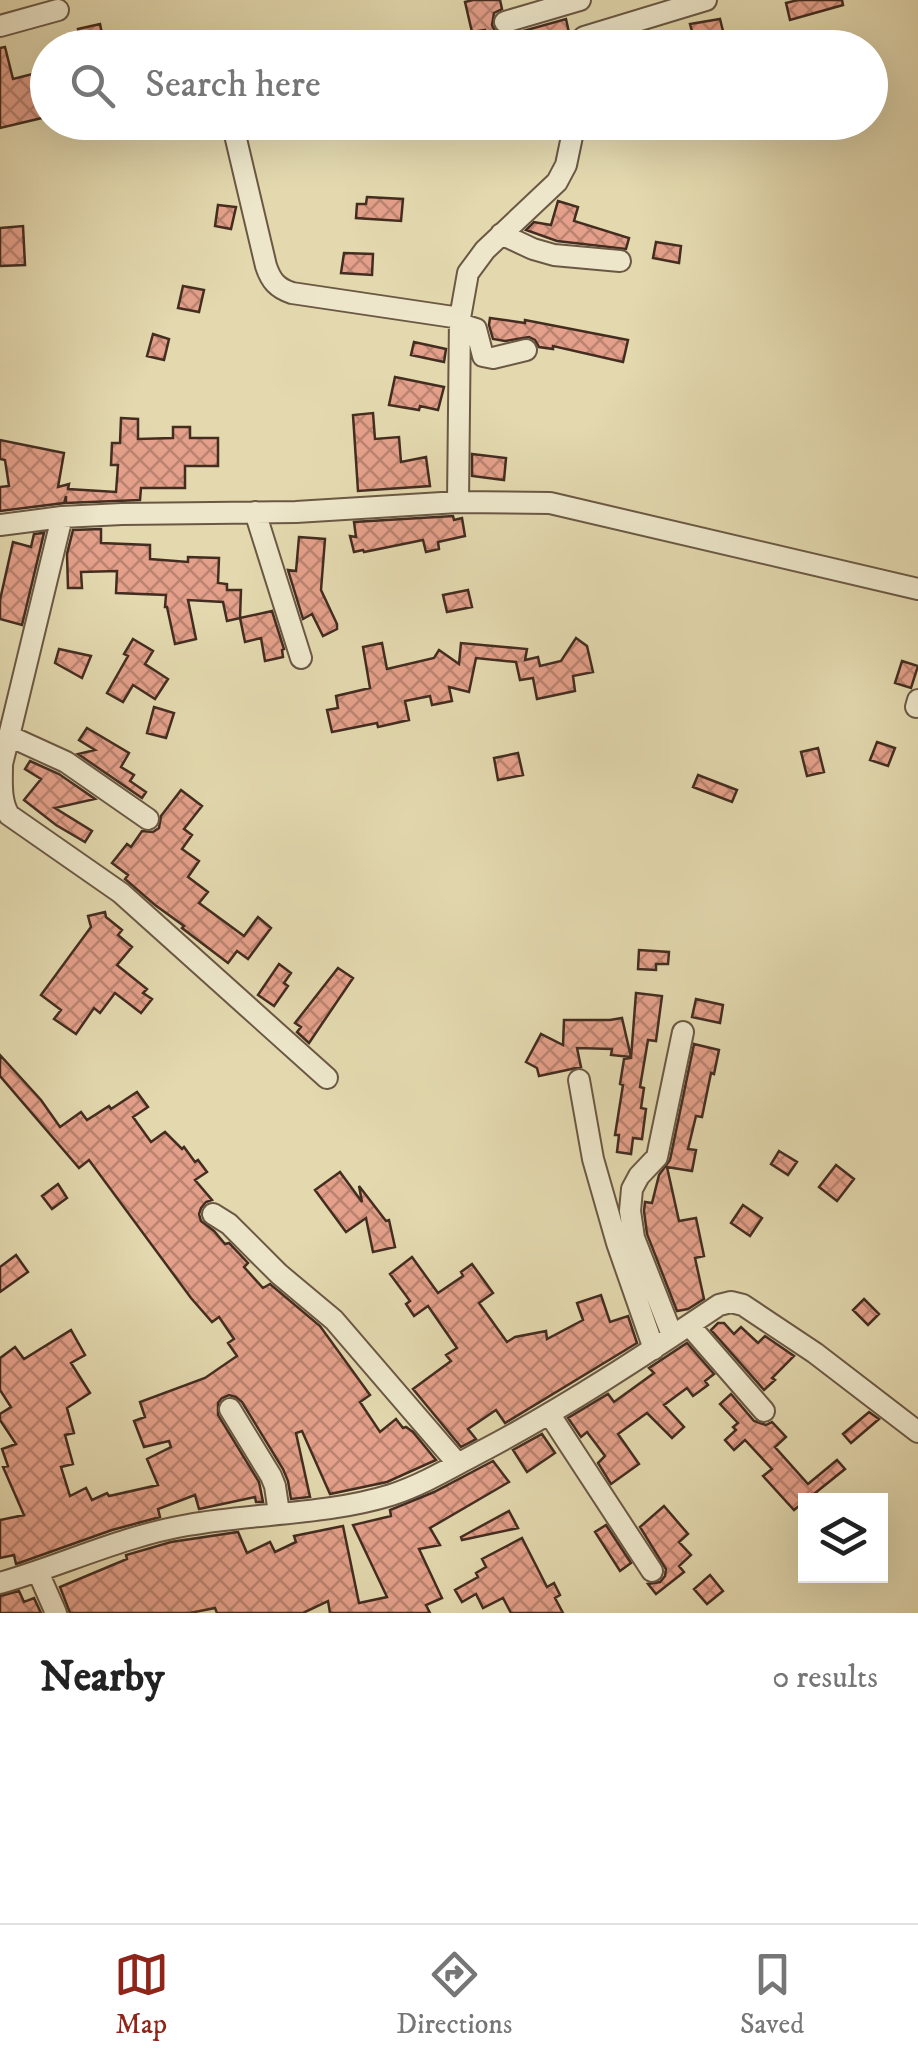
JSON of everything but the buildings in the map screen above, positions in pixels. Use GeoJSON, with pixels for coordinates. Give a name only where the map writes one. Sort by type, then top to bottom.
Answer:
{"type":"FeatureCollection","features":[{"type":"Feature","properties":{"kind":"street"},"geometry":{"type":"LineString","coordinates":[[505,22],[583,0],[583,30]]}},
{"type":"Feature","properties":{"kind":"street"},"geometry":{"type":"LineString","coordinates":[[618,30],[706,0]]}},
{"type":"Feature","properties":{"kind":"street"},"geometry":{"type":"LineString","coordinates":[[0,26],[58,10]]}},
{"type":"Feature","properties":{"kind":"street"},"geometry":{"type":"LineString","coordinates":[[236,140],[266,266],[271,280],[281,289],[460,321],[476,330],[483,356],[493,358],[526,350]]}},
{"type":"Feature","properties":{"kind":"street"},"geometry":{"type":"LineString","coordinates":[[458,502],[460,321],[468,273],[485,250],[558,182],[571,140]]}},
{"type":"Feature","properties":{"kind":"street"},"geometry":{"type":"LineString","coordinates":[[501,234],[554,255],[620,261]]}},
{"type":"Feature","properties":{"kind":"street"},"geometry":{"type":"LineString","coordinates":[[0,525],[62,517],[158,513],[327,511],[458,502],[550,503],[918,589]]}},
{"type":"Feature","properties":{"kind":"street"},"geometry":{"type":"LineString","coordinates":[[255,512],[301,658]]}},
{"type":"Feature","properties":{"kind":"street"},"geometry":{"type":"LineString","coordinates":[[62,517],[1,763],[2,807],[121,892],[327,1078]]}},
{"type":"Feature","properties":{"kind":"street"},"geometry":{"type":"LineString","coordinates":[[10,736],[66,762],[148,819]]}},
{"type":"Feature","properties":{"kind":"street"},"geometry":{"type":"LineString","coordinates":[[683,1032],[656,1157],[632,1190],[634,1238],[681,1330],[764,1412]]}},
{"type":"Feature","properties":{"kind":"street"},"geometry":{"type":"LineString","coordinates":[[579,1080],[592,1159],[654,1349]]}},
{"type":"Feature","properties":{"kind":"street"},"geometry":{"type":"LineString","coordinates":[[213,1214],[334,1320],[458,1464]]}},
{"type":"Feature","properties":{"kind":"street"},"geometry":{"type":"LineString","coordinates":[[0,1583],[156,1532],[375,1499],[420,1484],[550,1415],[719,1305],[731,1302],[743,1304],[815,1352],[918,1432]]}},
{"type":"Feature","properties":{"kind":"street"},"geometry":{"type":"LineString","coordinates":[[230,1409],[271,1476],[279,1513]]}},
{"type":"Feature","properties":{"kind":"street"},"geometry":{"type":"LineString","coordinates":[[550,1415],[652,1571]]}},
{"type":"Feature","properties":{"kind":"street"},"geometry":{"type":"LineString","coordinates":[[38,1572],[56,1613]]}}]}
